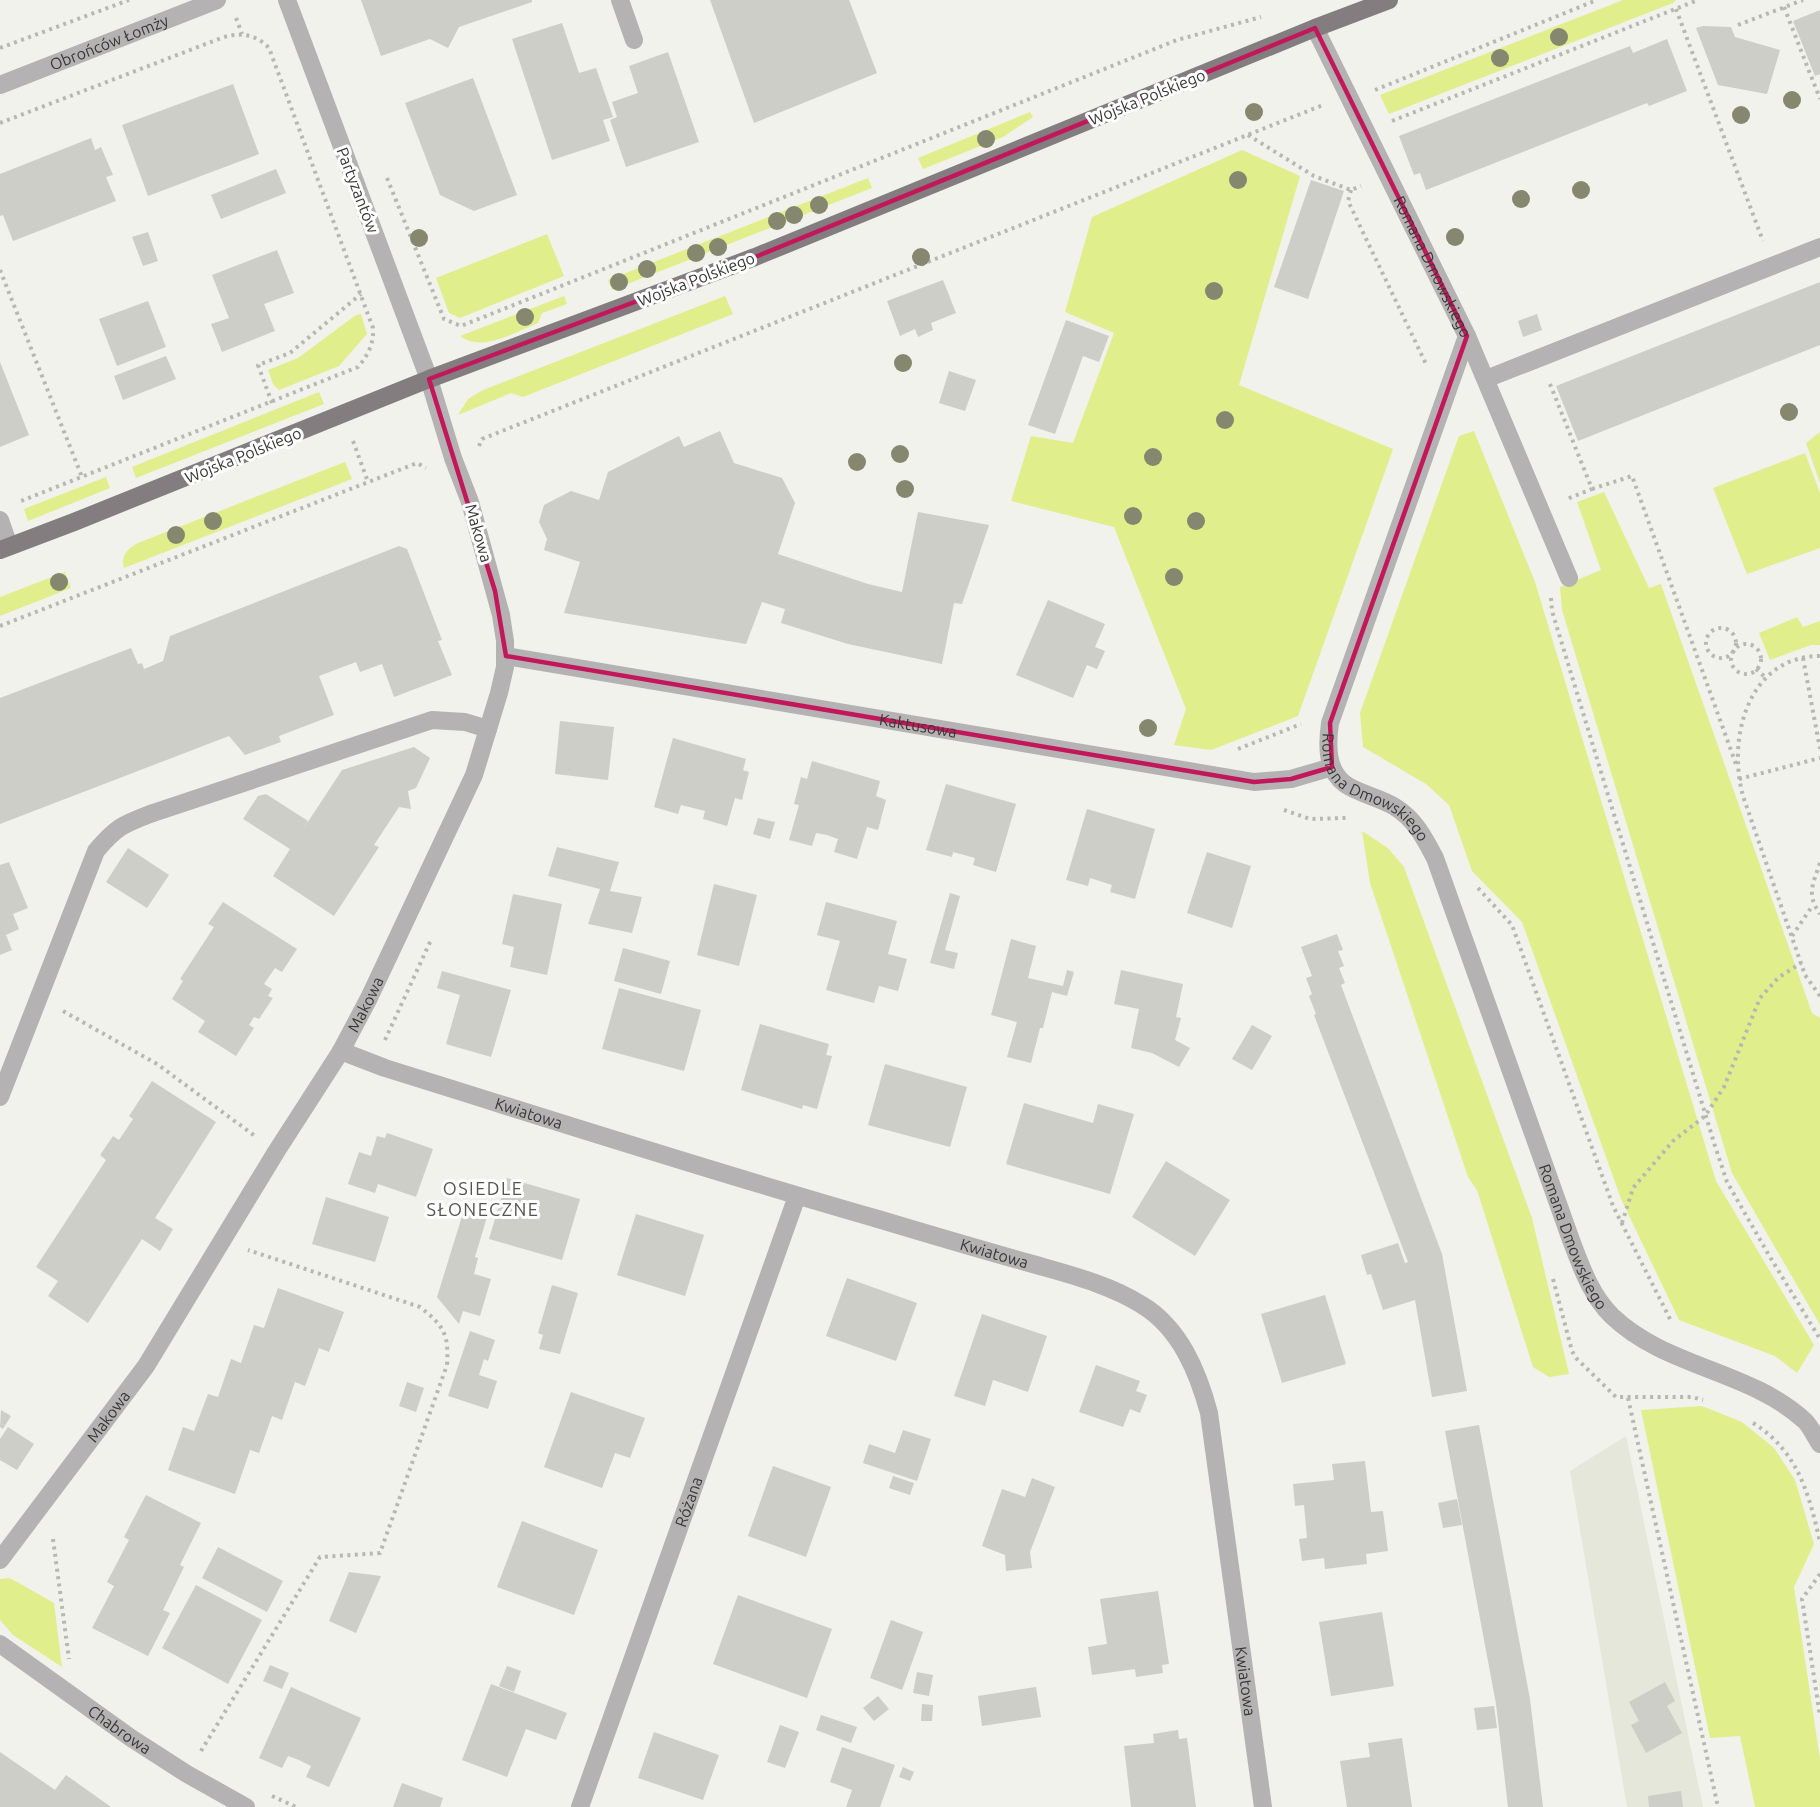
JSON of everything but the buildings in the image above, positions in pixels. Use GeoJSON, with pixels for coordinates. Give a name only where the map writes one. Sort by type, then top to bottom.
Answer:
{"type":"FeatureCollection","features":[{"type":"Feature","properties":{"kind":"main road","name":"Wojska Polskiego"},"geometry":{"type":"LineString","coordinates":[[4,548],[85,518],[429,379],[755,257],[1315,28],[1389,0]]}},
{"type":"Feature","properties":{"kind":"street","name":"Obrońców Łomży"},"geometry":{"type":"LineString","coordinates":[[0,85],[217,0]]}},
{"type":"Feature","properties":{"kind":"street","name":"Partyzantów"},"geometry":{"type":"LineString","coordinates":[[287,0],[429,379]]}},
{"type":"Feature","properties":{"kind":"street"},"geometry":{"type":"LineString","coordinates":[[620,0],[634,40]]}},
{"type":"Feature","properties":{"kind":"street","name":"Romana Dmowskiego"},"geometry":{"type":"LineString","coordinates":[[1315,28],[1467,336],[1330,723],[1327,741],[1332,767],[1344,784],[1396,808],[1422,832],[1435,858],[1579,1262],[1596,1296],[1611,1315],[1635,1335],[1691,1363],[1752,1387],[1781,1404],[1806,1422],[1820,1444]]}},
{"type":"Feature","properties":{"kind":"street"},"geometry":{"type":"LineString","coordinates":[[1486,379],[1820,247]]}},
{"type":"Feature","properties":{"kind":"street"},"geometry":{"type":"LineString","coordinates":[[1467,336],[1569,578]]}},
{"type":"Feature","properties":{"kind":"street","name":"Makowa"},"geometry":{"type":"LineString","coordinates":[[0,1560],[146,1366],[276,1152],[341,1051],[369,998],[474,775],[499,693],[506,656],[501,615],[495,591],[470,502],[453,458],[429,379]]}},
{"type":"Feature","properties":{"kind":"street"},"geometry":{"type":"LineString","coordinates":[[0,520],[4,548]]}},
{"type":"Feature","properties":{"kind":"street","name":"Kaktusowa"},"geometry":{"type":"LineString","coordinates":[[506,656],[1254,782],[1291,779],[1332,767]]}},
{"type":"Feature","properties":{"kind":"street"},"geometry":{"type":"LineString","coordinates":[[0,1097],[96,851],[111,832],[126,823],[432,720],[465,722],[488,729]]}},
{"type":"Feature","properties":{"kind":"street","name":"Kwiatowa"},"geometry":{"type":"LineString","coordinates":[[341,1051],[375,1064],[797,1196],[1088,1281],[1142,1305],[1164,1322],[1179,1341],[1203,1390],[1209,1413],[1263,1807]]}},
{"type":"Feature","properties":{"kind":"street","name":"Różana"},"geometry":{"type":"LineString","coordinates":[[580,1807],[797,1196]]}},
{"type":"Feature","properties":{"kind":"street","name":"Chabrowa"},"geometry":{"type":"LineString","coordinates":[[0,1644],[131,1738],[187,1774],[246,1807]]}},
{"type":"Feature","properties":{"kind":"path"},"geometry":{"type":"LineString","coordinates":[[0,48],[129,0]]}},
{"type":"Feature","properties":{"kind":"path"},"geometry":{"type":"LineString","coordinates":[[1348,95],[1371,92],[1597,0]]}},
{"type":"Feature","properties":{"kind":"path"},"geometry":{"type":"LineString","coordinates":[[1386,123],[1698,0]]}},
{"type":"Feature","properties":{"kind":"path"},"geometry":{"type":"LineString","coordinates":[[1738,26],[1803,0]]}},
{"type":"Feature","properties":{"kind":"path"},"geometry":{"type":"LineString","coordinates":[[1784,7],[1820,99]]}},
{"type":"Feature","properties":{"kind":"path"},"geometry":{"type":"LineString","coordinates":[[1676,9],[1772,266]]}},
{"type":"Feature","properties":{"kind":"path"},"geometry":{"type":"LineString","coordinates":[[384,170],[444,319],[461,326],[1177,40],[1268,15]]}},
{"type":"Feature","properties":{"kind":"path"},"geometry":{"type":"LineString","coordinates":[[0,123],[224,37],[242,34],[262,41],[269,48],[361,294],[373,328],[374,338],[358,368],[21,501]]}},
{"type":"Feature","properties":{"kind":"path"},"geometry":{"type":"LineString","coordinates":[[427,468],[477,450],[482,439],[1328,103]]}},
{"type":"Feature","properties":{"kind":"path"},"geometry":{"type":"LineString","coordinates":[[1248,135],[1314,176]]}},
{"type":"Feature","properties":{"kind":"path"},"geometry":{"type":"LineString","coordinates":[[1351,190],[1348,201],[1430,372]]}},
{"type":"Feature","properties":{"kind":"path"},"geometry":{"type":"LineString","coordinates":[[0,270],[82,477]]}},
{"type":"Feature","properties":{"kind":"path"},"geometry":{"type":"LineString","coordinates":[[272,403],[258,365],[290,353],[361,294]]}},
{"type":"Feature","properties":{"kind":"path"},"geometry":{"type":"LineString","coordinates":[[1546,374],[1592,489]]}},
{"type":"Feature","properties":{"kind":"path"},"geometry":{"type":"LineString","coordinates":[[0,626],[417,463],[435,475]]}},
{"type":"Feature","properties":{"kind":"path"},"geometry":{"type":"LineString","coordinates":[[1541,509],[1632,476],[1738,770]]}},
{"type":"Feature","properties":{"kind":"path"},"geometry":{"type":"LineString","coordinates":[[1551,589],[1552,611],[1727,1182],[1820,1339]]}},
{"type":"Feature","properties":{"kind":"path"},"geometry":{"type":"LineString","coordinates":[[1733,651],[1732,664],[1738,671],[1744,673],[1756,669],[1760,656],[1753,646],[1747,644],[1737,646],[1733,651],[1727,656],[1719,658],[1713,655],[1707,649],[1708,635],[1712,630],[1722,628],[1728,630],[1735,640],[1733,651]]}},
{"type":"Feature","properties":{"kind":"path"},"geometry":{"type":"LineString","coordinates":[[1820,656],[1803,657],[1773,671],[1759,684],[1745,709],[1741,728],[1738,770],[1744,799],[1805,975],[1820,996]]}},
{"type":"Feature","properties":{"kind":"path"},"geometry":{"type":"LineString","coordinates":[[1803,657],[1820,749]]}},
{"type":"Feature","properties":{"kind":"path"},"geometry":{"type":"LineString","coordinates":[[1756,669],[1766,678]]}},
{"type":"Feature","properties":{"kind":"path"},"geometry":{"type":"LineString","coordinates":[[1235,751],[1305,722]]}},
{"type":"Feature","properties":{"kind":"path"},"geometry":{"type":"LineString","coordinates":[[1739,779],[1820,758]]}},
{"type":"Feature","properties":{"kind":"path"},"geometry":{"type":"LineString","coordinates":[[1820,863],[1810,891],[1813,905],[1820,914]]}},
{"type":"Feature","properties":{"kind":"path"},"geometry":{"type":"LineString","coordinates":[[1477,887],[1512,925],[1608,1194],[1671,1322],[1676,1327]]}},
{"type":"Feature","properties":{"kind":"path"},"geometry":{"type":"LineString","coordinates":[[1792,936],[1813,905]]}},
{"type":"Feature","properties":{"kind":"path"},"geometry":{"type":"LineString","coordinates":[[375,1064],[432,937]]}},
{"type":"Feature","properties":{"kind":"path"},"geometry":{"type":"LineString","coordinates":[[1622,1224],[1633,1188],[1673,1141],[1705,1116],[1724,1087],[1760,998],[1778,978],[1801,963]]}},
{"type":"Feature","properties":{"kind":"path"},"geometry":{"type":"LineString","coordinates":[[37,1001],[66,1012],[157,1064],[276,1152]]}},
{"type":"Feature","properties":{"kind":"path"},"geometry":{"type":"LineString","coordinates":[[250,1147],[260,1130]]}},
{"type":"Feature","properties":{"kind":"path"},"geometry":{"type":"LineString","coordinates":[[187,1774],[320,1557],[380,1552],[447,1365],[448,1347],[445,1332],[436,1320],[420,1307],[222,1241]]}},
{"type":"Feature","properties":{"kind":"path"},"geometry":{"type":"LineString","coordinates":[[1628,1398],[1718,1807]]}},
{"type":"Feature","properties":{"kind":"path"},"geometry":{"type":"LineString","coordinates":[[36,1515],[50,1524],[70,1662]]}},
{"type":"Feature","properties":{"kind":"path"},"geometry":{"type":"LineString","coordinates":[[1820,1574],[1802,1599],[1820,1716]]}},
{"type":"Feature","properties":{"kind":"path"},"geometry":{"type":"LineString","coordinates":[[265,1793],[296,1807]]}},
{"type":"Feature","properties":{"kind":"highlighted area"},"geometry":{"type":"Polygon","coordinates":[[[1315,28],[1467,336],[1330,723],[1332,767],[1291,779],[1254,782],[506,656],[495,591],[429,379],[755,257],[1315,28]]]}},
{"type":"Feature","properties":{"kind":"shaded area"},"geometry":{"type":"Polygon","coordinates":[[[1626,1436],[1703,1807],[1627,1807],[1570,1471],[1626,1436]]]}},
{"type":"Feature","properties":{"kind":"green space"},"geometry":{"type":"Polygon","coordinates":[[[1623,0],[1676,0],[1389,114],[1380,95],[1623,0]]]}},
{"type":"Feature","properties":{"kind":"green space"},"geometry":{"type":"Polygon","coordinates":[[[1030,112],[1033,117],[1003,137],[923,169],[918,158],[1030,112]]]}},
{"type":"Feature","properties":{"kind":"green space"},"geometry":{"type":"Polygon","coordinates":[[[1242,150],[1300,176],[1239,385],[1393,449],[1298,716],[1211,750],[1174,745],[1186,709],[1114,527],[1011,501],[1031,436],[1073,443],[1114,333],[1065,312],[1092,217],[1242,150]]]}},
{"type":"Feature","properties":{"kind":"green space"},"geometry":{"type":"Polygon","coordinates":[[[868,178],[872,188],[612,290],[608,280],[868,178]]]}},
{"type":"Feature","properties":{"kind":"green space"},"geometry":{"type":"Polygon","coordinates":[[[547,234],[564,276],[460,318],[449,313],[436,278],[547,234]]]}},
{"type":"Feature","properties":{"kind":"green space"},"geometry":{"type":"Polygon","coordinates":[[[564,296],[567,304],[542,313],[538,323],[509,336],[488,342],[478,342],[469,341],[460,336],[564,296]]]}},
{"type":"Feature","properties":{"kind":"green space"},"geometry":{"type":"Polygon","coordinates":[[[725,296],[733,314],[523,397],[511,393],[458,415],[468,399],[483,390],[725,296]]]}},
{"type":"Feature","properties":{"kind":"green space"},"geometry":{"type":"Polygon","coordinates":[[[361,314],[367,334],[339,366],[279,390],[273,384],[268,370],[298,358],[356,315],[361,314]]]}},
{"type":"Feature","properties":{"kind":"green space"},"geometry":{"type":"Polygon","coordinates":[[[319,392],[324,404],[136,478],[132,467],[319,392]]]}},
{"type":"Feature","properties":{"kind":"green space"},"geometry":{"type":"Polygon","coordinates":[[[1474,431],[1535,582],[1716,1181],[1814,1345],[1797,1373],[1775,1356],[1679,1320],[1621,1199],[1522,922],[1472,871],[1449,805],[1426,784],[1363,747],[1360,713],[1459,436],[1474,431]]]}},
{"type":"Feature","properties":{"kind":"green space"},"geometry":{"type":"Polygon","coordinates":[[[1820,432],[1820,483],[1806,443],[1820,432]]]}},
{"type":"Feature","properties":{"kind":"green space"},"geometry":{"type":"Polygon","coordinates":[[[1805,453],[1820,493],[1820,548],[1747,574],[1713,488],[1805,453]]]}},
{"type":"Feature","properties":{"kind":"green space"},"geometry":{"type":"Polygon","coordinates":[[[345,462],[352,479],[124,568],[123,560],[126,553],[138,543],[345,462]]]}},
{"type":"Feature","properties":{"kind":"green space"},"geometry":{"type":"Polygon","coordinates":[[[106,477],[110,488],[28,521],[24,509],[106,477]]]}},
{"type":"Feature","properties":{"kind":"green space"},"geometry":{"type":"Polygon","coordinates":[[[1604,492],[1649,588],[1661,584],[1812,1013],[1820,1018],[1820,1325],[1732,1173],[1562,610],[1560,587],[1601,570],[1577,502],[1604,492]]]}},
{"type":"Feature","properties":{"kind":"green space"},"geometry":{"type":"Polygon","coordinates":[[[65,572],[71,588],[0,616],[0,597],[65,572]]]}},
{"type":"Feature","properties":{"kind":"green space"},"geometry":{"type":"Polygon","coordinates":[[[1797,617],[1803,627],[1820,621],[1820,645],[1811,645],[1770,660],[1759,633],[1797,617]]]}},
{"type":"Feature","properties":{"kind":"green space"},"geometry":{"type":"Polygon","coordinates":[[[1362,831],[1388,848],[1404,867],[1532,1218],[1569,1374],[1549,1377],[1533,1367],[1477,1190],[1468,1177],[1370,883],[1362,831]]]}},
{"type":"Feature","properties":{"kind":"green space"},"geometry":{"type":"Polygon","coordinates":[[[1702,1406],[1742,1422],[1774,1448],[1795,1480],[1814,1544],[1794,1587],[1820,1759],[1820,1807],[1755,1807],[1740,1736],[1710,1738],[1641,1410],[1702,1406]]]}},
{"type":"Feature","properties":{"kind":"green space"},"geometry":{"type":"Polygon","coordinates":[[[10,1578],[54,1603],[62,1667],[13,1635],[0,1620],[0,1579],[10,1578]]]}},
{"type":"Feature","properties":{"kind":"district","name":"OSIEDLE SŁONECZNE"},"geometry":{"type":"Point","coordinates":[483,1199]}}]}
